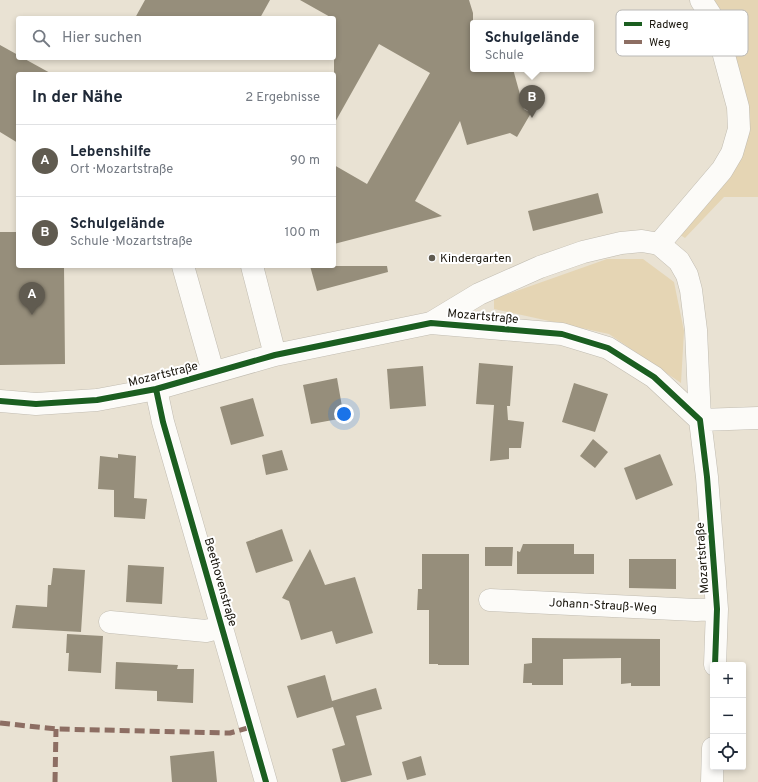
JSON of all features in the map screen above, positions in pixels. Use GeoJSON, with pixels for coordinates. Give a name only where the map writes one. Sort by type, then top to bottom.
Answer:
{"type":"FeatureCollection","features":[{"type":"Feature","properties":{"kind":"street"},"geometry":{"type":"LineString","coordinates":[[701,0],[707,10]]}},
{"type":"Feature","properties":{"kind":"street"},"geometry":{"type":"LineString","coordinates":[[659,244],[722,170],[732,153],[739,129],[738,107],[724,56]]}},
{"type":"Feature","properties":{"kind":"street","name":"Mozartstraße"},"geometry":{"type":"LineString","coordinates":[[431,323],[479,294],[540,267],[583,252],[621,243],[642,241],[659,244],[679,261],[687,275],[691,290],[696,330],[700,420],[707,477],[717,609],[715,662]]}},
{"type":"Feature","properties":{"kind":"street"},"geometry":{"type":"LineString","coordinates":[[184,268],[214,372]]}},
{"type":"Feature","properties":{"kind":"street"},"geometry":{"type":"LineString","coordinates":[[253,268],[275,355]]}},
{"type":"Feature","properties":{"kind":"street","name":"Mozartstraße"},"geometry":{"type":"LineString","coordinates":[[0,401],[36,404],[97,400],[156,389],[275,355],[431,323],[562,334],[608,348],[654,377],[700,420]]}},
{"type":"Feature","properties":{"kind":"street","name":"Beethovenstraße"},"geometry":{"type":"LineString","coordinates":[[156,389],[163,422],[266,782]]}},
{"type":"Feature","properties":{"kind":"street"},"geometry":{"type":"LineString","coordinates":[[700,420],[758,418]]}},
{"type":"Feature","properties":{"kind":"street","name":"Johann-Strauß-Weg"},"geometry":{"type":"LineString","coordinates":[[490,600],[696,610],[717,609]]}},
{"type":"Feature","properties":{"kind":"street","name":"Beethovenstraße"},"geometry":{"type":"LineString","coordinates":[[110,622],[206,631],[222,628]]}},
{"type":"Feature","properties":{"kind":"street"},"geometry":{"type":"LineString","coordinates":[[712,770],[712,782]]}},
{"type":"Feature","properties":{"kind":"shaded area"},"geometry":{"type":"Polygon","coordinates":[[[709,0],[758,0],[758,197],[724,197],[685,238],[677,233],[743,148],[722,56],[748,56],[748,10],[711,10],[709,0]]]}},
{"type":"Feature","properties":{"kind":"shaded area"},"geometry":{"type":"Polygon","coordinates":[[[607,259],[643,259],[674,282],[684,331],[681,383],[609,334],[494,309],[494,299],[607,259]]]}},
{"type":"Feature","properties":{"kind":"building"},"geometry":{"type":"Polygon","coordinates":[[[145,0],[270,0],[261,16],[136,16],[145,0]]]}},
{"type":"Feature","properties":{"kind":"building"},"geometry":{"type":"Polygon","coordinates":[[[300,0],[469,0],[473,13],[473,20],[470,20],[470,72],[514,72],[524,109],[531,113],[517,137],[510,133],[467,145],[460,121],[415,201],[442,216],[336,243],[336,166],[367,184],[430,73],[379,44],[336,120],[336,72],[334,72],[334,60],[336,60],[336,16],[328,16],[300,0]]]}},
{"type":"Feature","properties":{"kind":"building"},"geometry":{"type":"Polygon","coordinates":[[[0,45],[16,54],[16,60],[27,60],[48,72],[16,72],[16,142],[0,132],[0,45]]]}},
{"type":"Feature","properties":{"kind":"building"},"geometry":{"type":"Polygon","coordinates":[[[598,193],[603,213],[533,231],[528,211],[598,193]]]}},
{"type":"Feature","properties":{"kind":"building"},"geometry":{"type":"Polygon","coordinates":[[[0,232],[16,232],[16,268],[64,268],[65,364],[0,365],[0,232]]]}},
{"type":"Feature","properties":{"kind":"building"},"geometry":{"type":"Polygon","coordinates":[[[336,266],[387,266],[388,272],[317,291],[311,268],[336,268],[336,266]]]}},
{"type":"Feature","properties":{"kind":"building"},"geometry":{"type":"Polygon","coordinates":[[[479,363],[513,366],[510,406],[507,406],[508,420],[524,422],[521,448],[509,448],[509,459],[490,461],[494,405],[476,404],[479,363]]]}},
{"type":"Feature","properties":{"kind":"building"},"geometry":{"type":"Polygon","coordinates":[[[423,366],[426,406],[390,409],[387,369],[423,366]]]}},
{"type":"Feature","properties":{"kind":"building"},"geometry":{"type":"Polygon","coordinates":[[[337,378],[344,418],[311,424],[303,385],[337,378]]]}},
{"type":"Feature","properties":{"kind":"building"},"geometry":{"type":"Polygon","coordinates":[[[574,383],[608,394],[595,432],[562,422],[574,383]]]}},
{"type":"Feature","properties":{"kind":"building"},"geometry":{"type":"Polygon","coordinates":[[[253,398],[264,436],[231,445],[220,407],[253,398]]]}},
{"type":"Feature","properties":{"kind":"building"},"geometry":{"type":"Polygon","coordinates":[[[593,439],[608,452],[595,468],[580,456],[593,439]]]}},
{"type":"Feature","properties":{"kind":"building"},"geometry":{"type":"Polygon","coordinates":[[[282,450],[288,470],[266,475],[262,455],[282,450]]]}},
{"type":"Feature","properties":{"kind":"building"},"geometry":{"type":"Polygon","coordinates":[[[118,454],[136,456],[134,498],[147,499],[145,519],[114,517],[114,490],[98,489],[100,456],[118,458],[118,454]]]}},
{"type":"Feature","properties":{"kind":"building"},"geometry":{"type":"Polygon","coordinates":[[[660,454],[673,485],[636,500],[624,468],[660,454]]]}},
{"type":"Feature","properties":{"kind":"building"},"geometry":{"type":"Polygon","coordinates":[[[282,529],[293,561],[256,573],[246,542],[282,529]]]}},
{"type":"Feature","properties":{"kind":"building"},"geometry":{"type":"Polygon","coordinates":[[[523,544],[574,544],[574,554],[594,554],[594,574],[517,574],[517,551],[520,552],[523,544]]]}},
{"type":"Feature","properties":{"kind":"building"},"geometry":{"type":"Polygon","coordinates":[[[485,547],[513,547],[512,566],[485,566],[485,547]]]}},
{"type":"Feature","properties":{"kind":"building"},"geometry":{"type":"Polygon","coordinates":[[[310,549],[325,585],[355,577],[373,633],[336,644],[332,631],[301,640],[289,601],[282,598],[310,549]]]}},
{"type":"Feature","properties":{"kind":"building"},"geometry":{"type":"Polygon","coordinates":[[[422,554],[469,554],[469,665],[429,664],[429,610],[417,610],[418,589],[422,589],[422,554]]]}},
{"type":"Feature","properties":{"kind":"building"},"geometry":{"type":"Polygon","coordinates":[[[629,559],[676,559],[676,589],[629,588],[629,559]]]}},
{"type":"Feature","properties":{"kind":"building"},"geometry":{"type":"Polygon","coordinates":[[[128,565],[164,567],[162,604],[126,602],[128,565]]]}},
{"type":"Feature","properties":{"kind":"building"},"geometry":{"type":"Polygon","coordinates":[[[53,568],[85,570],[81,632],[12,628],[16,605],[47,607],[48,585],[51,585],[53,568]]]}},
{"type":"Feature","properties":{"kind":"building"},"geometry":{"type":"Polygon","coordinates":[[[67,634],[103,636],[101,673],[68,671],[69,653],[66,653],[67,634]]]}},
{"type":"Feature","properties":{"kind":"building"},"geometry":{"type":"Polygon","coordinates":[[[532,638],[660,639],[660,686],[631,686],[631,683],[621,684],[621,658],[563,659],[563,685],[532,685],[532,683],[523,683],[524,664],[532,663],[532,638]]]}},
{"type":"Feature","properties":{"kind":"building"},"geometry":{"type":"Polygon","coordinates":[[[116,662],[178,665],[177,669],[194,669],[193,703],[157,701],[157,691],[115,689],[116,662]]]}},
{"type":"Feature","properties":{"kind":"building"},"geometry":{"type":"Polygon","coordinates":[[[325,675],[332,701],[376,688],[382,709],[356,716],[372,775],[341,782],[332,749],[345,745],[333,707],[297,718],[287,686],[325,675]]]}},
{"type":"Feature","properties":{"kind":"building"},"geometry":{"type":"Polygon","coordinates":[[[214,751],[217,782],[172,782],[170,756],[214,751]]]}},
{"type":"Feature","properties":{"kind":"building"},"geometry":{"type":"Polygon","coordinates":[[[421,756],[426,775],[407,780],[402,762],[421,756]]]}},
{"type":"Feature","properties":{"kind":"marked path"},"geometry":{"type":"LineString","coordinates":[[0,723],[56,729],[230,733],[251,727]]}},
{"type":"Feature","properties":{"kind":"marked path"},"geometry":{"type":"LineString","coordinates":[[55,782],[56,729]]}},
{"type":"Feature","properties":{"kind":"cycle path"},"geometry":{"type":"LineString","coordinates":[[0,401],[36,404],[97,400],[156,389],[275,355],[431,323],[562,334],[608,348],[654,377],[700,420],[707,477],[717,609],[715,662]]}},
{"type":"Feature","properties":{"kind":"cycle path"},"geometry":{"type":"LineString","coordinates":[[156,389],[163,422],[266,782]]}},
{"type":"Feature","properties":{"kind":"place","name":"Schulgelände"},"geometry":{"type":"Point","coordinates":[532,118]}},
{"type":"Feature","properties":{"kind":"place","name":"Kindergarten"},"geometry":{"type":"Point","coordinates":[432,258]}},
{"type":"Feature","properties":{"kind":"place","name":"Lebenshilfe"},"geometry":{"type":"Point","coordinates":[32,315]}}]}
